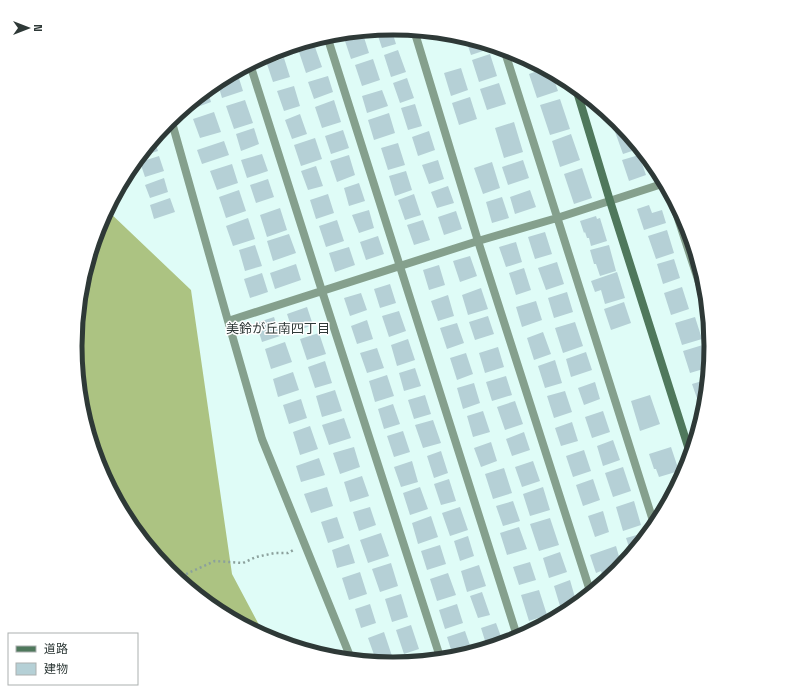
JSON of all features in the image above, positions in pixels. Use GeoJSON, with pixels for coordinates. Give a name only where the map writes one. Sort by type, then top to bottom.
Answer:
{"type":"FeatureCollection","features":[{"type":"Feature","properties":{"kind":"street"},"geometry":{"type":"LineString","coordinates":[[416,36],[478,241],[589,589]]}},
{"type":"Feature","properties":{"kind":"street"},"geometry":{"type":"LineString","coordinates":[[329,42],[516,633]]}},
{"type":"Feature","properties":{"kind":"street"},"geometry":{"type":"LineString","coordinates":[[506,57],[653,520]]}},
{"type":"Feature","properties":{"kind":"street"},"geometry":{"type":"LineString","coordinates":[[252,69],[439,654]]}},
{"type":"Feature","properties":{"kind":"street"},"geometry":{"type":"LineString","coordinates":[[578,95],[688,447]]}},
{"type":"Feature","properties":{"kind":"street"},"geometry":{"type":"LineString","coordinates":[[172,127],[262,439],[349,654]]}},
{"type":"Feature","properties":{"kind":"street"},"geometry":{"type":"LineString","coordinates":[[228,321],[660,185]]}},
{"type":"Feature","properties":{"kind":"street"},"geometry":{"type":"LineString","coordinates":[[680,225],[695,271]]}},
{"type":"Feature","properties":{"kind":"path"},"geometry":{"type":"LineString","coordinates":[[183,576],[215,561],[243,562],[256,557],[275,553],[288,553],[296,549]]}},
{"type":"Feature","properties":{"kind":"green space"},"geometry":{"type":"Polygon","coordinates":[[[112,214],[191,290],[232,574],[261,628],[220,606],[188,581],[159,552],[134,520],[114,484],[99,447],[88,407],[85,387],[82,346],[83,326],[88,286],[93,266],[112,214]]]}},
{"type":"Feature","properties":{"kind":"building"},"geometry":{"type":"Polygon","coordinates":[[[393,35],[396,44],[382,48],[378,36],[393,35]]]}},
{"type":"Feature","properties":{"kind":"building"},"geometry":{"type":"Polygon","coordinates":[[[364,37],[369,53],[351,59],[344,39],[364,37]]]}},
{"type":"Feature","properties":{"kind":"building"},"geometry":{"type":"Polygon","coordinates":[[[467,44],[487,50],[471,55],[467,44]]]}},
{"type":"Feature","properties":{"kind":"building"},"geometry":{"type":"Polygon","coordinates":[[[315,47],[322,67],[306,73],[299,52],[315,47]]]}},
{"type":"Feature","properties":{"kind":"building"},"geometry":{"type":"Polygon","coordinates":[[[398,50],[406,72],[391,77],[384,55],[398,50]]]}},
{"type":"Feature","properties":{"kind":"building"},"geometry":{"type":"Polygon","coordinates":[[[490,54],[497,76],[479,82],[472,60],[490,54]]]}},
{"type":"Feature","properties":{"kind":"building"},"geometry":{"type":"Polygon","coordinates":[[[284,58],[290,77],[273,82],[267,64],[284,58]]]}},
{"type":"Feature","properties":{"kind":"building"},"geometry":{"type":"Polygon","coordinates":[[[373,59],[380,80],[362,86],[355,65],[373,59]]]}},
{"type":"Feature","properties":{"kind":"building"},"geometry":{"type":"Polygon","coordinates":[[[461,68],[468,90],[451,96],[444,73],[461,68]]]}},
{"type":"Feature","properties":{"kind":"building"},"geometry":{"type":"Polygon","coordinates":[[[538,71],[554,80],[558,91],[537,98],[529,74],[538,71]]]}},
{"type":"Feature","properties":{"kind":"building"},"geometry":{"type":"Polygon","coordinates":[[[328,76],[333,92],[314,99],[308,82],[328,76]]]}},
{"type":"Feature","properties":{"kind":"building"},"geometry":{"type":"Polygon","coordinates":[[[238,77],[243,91],[222,98],[219,88],[238,77]]]}},
{"type":"Feature","properties":{"kind":"building"},"geometry":{"type":"Polygon","coordinates":[[[407,78],[414,98],[400,103],[393,83],[407,78]]]}},
{"type":"Feature","properties":{"kind":"building"},"geometry":{"type":"Polygon","coordinates":[[[499,83],[506,104],[487,110],[480,89],[499,83]]]}},
{"type":"Feature","properties":{"kind":"building"},"geometry":{"type":"Polygon","coordinates":[[[294,86],[300,106],[284,111],[277,91],[294,86]]]}},
{"type":"Feature","properties":{"kind":"building"},"geometry":{"type":"Polygon","coordinates":[[[382,90],[388,106],[367,113],[362,96],[382,90]]]}},
{"type":"Feature","properties":{"kind":"building"},"geometry":{"type":"Polygon","coordinates":[[[209,95],[211,102],[192,109],[204,99],[209,95]]]}},
{"type":"Feature","properties":{"kind":"building"},"geometry":{"type":"Polygon","coordinates":[[[470,97],[477,119],[459,125],[452,103],[470,97]]]}},
{"type":"Feature","properties":{"kind":"building"},"geometry":{"type":"Polygon","coordinates":[[[560,99],[570,129],[550,135],[540,105],[560,99]]]}},
{"type":"Feature","properties":{"kind":"building"},"geometry":{"type":"Polygon","coordinates":[[[245,100],[253,123],[234,129],[226,106],[245,100]]]}},
{"type":"Feature","properties":{"kind":"building"},"geometry":{"type":"Polygon","coordinates":[[[334,100],[341,122],[322,128],[315,107],[334,100]]]}},
{"type":"Feature","properties":{"kind":"building"},"geometry":{"type":"Polygon","coordinates":[[[415,104],[422,126],[408,130],[401,108],[415,104]]]}},
{"type":"Feature","properties":{"kind":"building"},"geometry":{"type":"Polygon","coordinates":[[[214,112],[221,132],[200,138],[193,119],[214,112]]]}},
{"type":"Feature","properties":{"kind":"building"},"geometry":{"type":"Polygon","coordinates":[[[389,113],[395,133],[374,140],[368,120],[389,113]]]}},
{"type":"Feature","properties":{"kind":"building"},"geometry":{"type":"Polygon","coordinates":[[[300,114],[307,134],[292,139],[285,120],[300,114]]]}},
{"type":"Feature","properties":{"kind":"building"},"geometry":{"type":"Polygon","coordinates":[[[514,122],[523,152],[504,158],[495,128],[514,122]]]}},
{"type":"Feature","properties":{"kind":"building"},"geometry":{"type":"Polygon","coordinates":[[[254,128],[259,144],[241,151],[236,134],[254,128]]]}},
{"type":"Feature","properties":{"kind":"building"},"geometry":{"type":"Polygon","coordinates":[[[616,128],[635,150],[623,154],[614,129],[616,128]]]}},
{"type":"Feature","properties":{"kind":"building"},"geometry":{"type":"Polygon","coordinates":[[[343,130],[349,148],[331,154],[325,136],[343,130]]]}},
{"type":"Feature","properties":{"kind":"building"},"geometry":{"type":"Polygon","coordinates":[[[429,131],[435,150],[418,156],[412,137],[429,131]]]}},
{"type":"Feature","properties":{"kind":"building"},"geometry":{"type":"Polygon","coordinates":[[[571,134],[580,160],[560,167],[552,141],[571,134]]]}},
{"type":"Feature","properties":{"kind":"building"},"geometry":{"type":"Polygon","coordinates":[[[315,138],[322,159],[301,166],[294,145],[315,138]]]}},
{"type":"Feature","properties":{"kind":"building"},"geometry":{"type":"Polygon","coordinates":[[[224,141],[229,155],[202,164],[197,150],[224,141]]]}},
{"type":"Feature","properties":{"kind":"building"},"geometry":{"type":"Polygon","coordinates":[[[398,143],[405,165],[388,170],[381,148],[398,143]]]}},
{"type":"Feature","properties":{"kind":"building"},"geometry":{"type":"Polygon","coordinates":[[[156,145],[158,151],[148,154],[156,145]]]}},
{"type":"Feature","properties":{"kind":"building"},"geometry":{"type":"Polygon","coordinates":[[[262,154],[268,171],[247,178],[241,160],[262,154]]]}},
{"type":"Feature","properties":{"kind":"building"},"geometry":{"type":"Polygon","coordinates":[[[349,155],[355,175],[337,182],[330,161],[349,155]]]}},
{"type":"Feature","properties":{"kind":"building"},"geometry":{"type":"Polygon","coordinates":[[[639,155],[646,175],[629,181],[622,160],[639,155]]]}},
{"type":"Feature","properties":{"kind":"building"},"geometry":{"type":"Polygon","coordinates":[[[159,156],[164,171],[145,177],[141,164],[143,161],[159,156]]]}},
{"type":"Feature","properties":{"kind":"building"},"geometry":{"type":"Polygon","coordinates":[[[438,160],[444,179],[429,184],[422,165],[438,160]]]}},
{"type":"Feature","properties":{"kind":"building"},"geometry":{"type":"Polygon","coordinates":[[[523,160],[529,178],[508,185],[502,167],[523,160]]]}},
{"type":"Feature","properties":{"kind":"building"},"geometry":{"type":"Polygon","coordinates":[[[492,162],[500,188],[483,194],[474,168],[492,162]]]}},
{"type":"Feature","properties":{"kind":"building"},"geometry":{"type":"Polygon","coordinates":[[[232,164],[238,183],[217,190],[210,171],[232,164]]]}},
{"type":"Feature","properties":{"kind":"building"},"geometry":{"type":"Polygon","coordinates":[[[316,166],[323,186],[308,190],[301,171],[316,166]]]}},
{"type":"Feature","properties":{"kind":"building"},"geometry":{"type":"Polygon","coordinates":[[[582,168],[592,198],[574,204],[564,174],[582,168]]]}},
{"type":"Feature","properties":{"kind":"building"},"geometry":{"type":"Polygon","coordinates":[[[406,171],[412,190],[395,196],[389,176],[406,171]]]}},
{"type":"Feature","properties":{"kind":"building"},"geometry":{"type":"Polygon","coordinates":[[[164,178],[168,192],[150,198],[145,185],[164,178]]]}},
{"type":"Feature","properties":{"kind":"building"},"geometry":{"type":"Polygon","coordinates":[[[268,179],[274,197],[256,203],[250,185],[268,179]]]}},
{"type":"Feature","properties":{"kind":"building"},"geometry":{"type":"Polygon","coordinates":[[[359,183],[365,201],[349,206],[344,188],[359,183]]]}},
{"type":"Feature","properties":{"kind":"building"},"geometry":{"type":"Polygon","coordinates":[[[448,186],[454,203],[437,208],[431,192],[448,186]]]}},
{"type":"Feature","properties":{"kind":"building"},"geometry":{"type":"Polygon","coordinates":[[[239,190],[246,211],[226,218],[219,197],[239,190]]]}},
{"type":"Feature","properties":{"kind":"building"},"geometry":{"type":"Polygon","coordinates":[[[530,190],[536,207],[515,214],[510,197],[530,190]]]}},
{"type":"Feature","properties":{"kind":"building"},"geometry":{"type":"Polygon","coordinates":[[[328,194],[334,213],[316,219],[310,200],[328,194]]]}},
{"type":"Feature","properties":{"kind":"building"},"geometry":{"type":"Polygon","coordinates":[[[414,194],[421,215],[405,220],[398,200],[414,194]]]}},
{"type":"Feature","properties":{"kind":"building"},"geometry":{"type":"Polygon","coordinates":[[[502,197],[509,218],[492,223],[486,202],[502,197]]]}},
{"type":"Feature","properties":{"kind":"building"},"geometry":{"type":"Polygon","coordinates":[[[170,198],[175,212],[154,219],[150,205],[170,198]]]}},
{"type":"Feature","properties":{"kind":"building"},"geometry":{"type":"Polygon","coordinates":[[[649,205],[652,213],[662,210],[666,223],[644,230],[637,209],[649,205]]]}},
{"type":"Feature","properties":{"kind":"building"},"geometry":{"type":"Polygon","coordinates":[[[280,208],[287,230],[267,237],[260,215],[280,208]]]}},
{"type":"Feature","properties":{"kind":"building"},"geometry":{"type":"Polygon","coordinates":[[[369,210],[374,228],[359,233],[352,215],[369,210]]]}},
{"type":"Feature","properties":{"kind":"building"},"geometry":{"type":"Polygon","coordinates":[[[456,211],[462,229],[444,235],[438,217],[456,211]]]}},
{"type":"Feature","properties":{"kind":"building"},"geometry":{"type":"Polygon","coordinates":[[[596,216],[597,219],[600,218],[607,241],[591,246],[589,238],[587,238],[585,232],[584,233],[580,221],[596,216]]]}},
{"type":"Feature","properties":{"kind":"building"},"geometry":{"type":"Polygon","coordinates":[[[248,218],[255,239],[233,246],[226,226],[248,218]]]}},
{"type":"Feature","properties":{"kind":"building"},"geometry":{"type":"Polygon","coordinates":[[[337,220],[344,241],[326,247],[319,226],[337,220]]]}},
{"type":"Feature","properties":{"kind":"building"},"geometry":{"type":"Polygon","coordinates":[[[423,220],[430,240],[414,245],[407,225],[423,220]]]}},
{"type":"Feature","properties":{"kind":"building"},"geometry":{"type":"Polygon","coordinates":[[[667,230],[674,253],[656,259],[648,236],[667,230]]]}},
{"type":"Feature","properties":{"kind":"building"},"geometry":{"type":"Polygon","coordinates":[[[545,232],[552,254],[535,259],[528,237],[545,232]]]}},
{"type":"Feature","properties":{"kind":"building"},"geometry":{"type":"Polygon","coordinates":[[[289,234],[296,253],[273,261],[267,241],[289,234]]]}},
{"type":"Feature","properties":{"kind":"building"},"geometry":{"type":"Polygon","coordinates":[[[378,236],[384,254],[366,260],[360,242],[378,236]]]}},
{"type":"Feature","properties":{"kind":"building"},"geometry":{"type":"Polygon","coordinates":[[[516,242],[522,262],[506,267],[499,247],[516,242]]]}},
{"type":"Feature","properties":{"kind":"building"},"geometry":{"type":"Polygon","coordinates":[[[255,245],[262,266],[245,271],[239,250],[255,245]]]}},
{"type":"Feature","properties":{"kind":"building"},"geometry":{"type":"Polygon","coordinates":[[[609,245],[616,271],[600,276],[596,264],[594,264],[590,250],[609,245]]]}},
{"type":"Feature","properties":{"kind":"building"},"geometry":{"type":"Polygon","coordinates":[[[349,247],[355,265],[335,272],[329,253],[349,247]]]}},
{"type":"Feature","properties":{"kind":"building"},"geometry":{"type":"Polygon","coordinates":[[[470,256],[477,276],[460,282],[453,261],[470,256]]]}},
{"type":"Feature","properties":{"kind":"building"},"geometry":{"type":"Polygon","coordinates":[[[674,259],[680,278],[663,284],[657,264],[674,259]]]}},
{"type":"Feature","properties":{"kind":"building"},"geometry":{"type":"Polygon","coordinates":[[[557,262],[564,284],[546,290],[538,268],[557,262]]]}},
{"type":"Feature","properties":{"kind":"building"},"geometry":{"type":"Polygon","coordinates":[[[296,264],[301,280],[275,289],[270,273],[296,264]]]}},
{"type":"Feature","properties":{"kind":"building"},"geometry":{"type":"Polygon","coordinates":[[[439,265],[445,285],[429,290],[423,270],[439,265]]]}},
{"type":"Feature","properties":{"kind":"building"},"geometry":{"type":"Polygon","coordinates":[[[524,268],[531,290],[516,295],[509,273],[524,268]]]}},
{"type":"Feature","properties":{"kind":"building"},"geometry":{"type":"Polygon","coordinates":[[[617,272],[625,298],[605,304],[601,290],[595,292],[591,281],[617,272]]]}},
{"type":"Feature","properties":{"kind":"building"},"geometry":{"type":"Polygon","coordinates":[[[262,273],[268,292],[250,298],[244,279],[262,273]]]}},
{"type":"Feature","properties":{"kind":"building"},"geometry":{"type":"Polygon","coordinates":[[[390,284],[396,303],[380,308],[374,289],[390,284]]]}},
{"type":"Feature","properties":{"kind":"building"},"geometry":{"type":"Polygon","coordinates":[[[682,287],[689,309],[671,315],[664,293],[682,287]]]}},
{"type":"Feature","properties":{"kind":"building"},"geometry":{"type":"Polygon","coordinates":[[[481,288],[488,309],[468,315],[462,295],[481,288]]]}},
{"type":"Feature","properties":{"kind":"building"},"geometry":{"type":"Polygon","coordinates":[[[567,292],[573,312],[554,318],[548,298],[567,292]]]}},
{"type":"Feature","properties":{"kind":"building"},"geometry":{"type":"Polygon","coordinates":[[[361,293],[367,310],[350,316],[344,298],[361,293]]]}},
{"type":"Feature","properties":{"kind":"building"},"geometry":{"type":"Polygon","coordinates":[[[448,295],[454,316],[438,321],[431,301],[448,295]]]}},
{"type":"Feature","properties":{"kind":"building"},"geometry":{"type":"Polygon","coordinates":[[[536,301],[542,320],[522,327],[516,307],[536,301]]]}},
{"type":"Feature","properties":{"kind":"building"},"geometry":{"type":"Polygon","coordinates":[[[624,302],[631,323],[611,330],[604,309],[624,302]]]}},
{"type":"Feature","properties":{"kind":"building"},"geometry":{"type":"Polygon","coordinates":[[[307,307],[313,325],[293,332],[287,314],[307,307]]]}},
{"type":"Feature","properties":{"kind":"building"},"geometry":{"type":"Polygon","coordinates":[[[399,311],[406,331],[389,337],[382,316],[399,311]]]}},
{"type":"Feature","properties":{"kind":"building"},"geometry":{"type":"Polygon","coordinates":[[[488,316],[494,334],[475,340],[469,322],[488,316]]]}},
{"type":"Feature","properties":{"kind":"building"},"geometry":{"type":"Polygon","coordinates":[[[274,317],[280,336],[262,342],[256,323],[274,317]]]}},
{"type":"Feature","properties":{"kind":"building"},"geometry":{"type":"Polygon","coordinates":[[[695,317],[702,339],[682,345],[675,323],[695,317]]]}},
{"type":"Feature","properties":{"kind":"building"},"geometry":{"type":"Polygon","coordinates":[[[367,320],[373,339],[357,344],[351,326],[367,320]]]}},
{"type":"Feature","properties":{"kind":"building"},"geometry":{"type":"Polygon","coordinates":[[[575,322],[583,346],[563,353],[555,328],[575,322]]]}},
{"type":"Feature","properties":{"kind":"building"},"geometry":{"type":"Polygon","coordinates":[[[457,323],[464,343],[447,349],[440,328],[457,323]]]}},
{"type":"Feature","properties":{"kind":"building"},"geometry":{"type":"Polygon","coordinates":[[[543,332],[551,354],[534,360],[527,338],[543,332]]]}},
{"type":"Feature","properties":{"kind":"building"},"geometry":{"type":"Polygon","coordinates":[[[319,333],[326,354],[307,360],[300,339],[319,333]]]}},
{"type":"Feature","properties":{"kind":"building"},"geometry":{"type":"Polygon","coordinates":[[[408,339],[415,360],[397,366],[391,345],[408,339]]]}},
{"type":"Feature","properties":{"kind":"building"},"geometry":{"type":"Polygon","coordinates":[[[285,342],[292,362],[271,369],[265,349],[285,342]]]}},
{"type":"Feature","properties":{"kind":"building"},"geometry":{"type":"Polygon","coordinates":[[[705,344],[704,369],[690,373],[683,351],[705,344]]]}},
{"type":"Feature","properties":{"kind":"building"},"geometry":{"type":"Polygon","coordinates":[[[498,347],[504,367],[485,373],[479,353],[498,347]]]}},
{"type":"Feature","properties":{"kind":"building"},"geometry":{"type":"Polygon","coordinates":[[[377,348],[384,368],[367,373],[360,353],[377,348]]]}},
{"type":"Feature","properties":{"kind":"building"},"geometry":{"type":"Polygon","coordinates":[[[586,352],[592,370],[571,377],[566,359],[586,352]]]}},
{"type":"Feature","properties":{"kind":"building"},"geometry":{"type":"Polygon","coordinates":[[[466,353],[473,374],[457,380],[450,358],[466,353]]]}},
{"type":"Feature","properties":{"kind":"building"},"geometry":{"type":"Polygon","coordinates":[[[555,360],[562,383],[545,388],[538,366],[555,360]]]}},
{"type":"Feature","properties":{"kind":"building"},"geometry":{"type":"Polygon","coordinates":[[[325,361],[332,383],[315,388],[308,367],[325,361]]]}},
{"type":"Feature","properties":{"kind":"building"},"geometry":{"type":"Polygon","coordinates":[[[415,368],[421,386],[404,391],[399,373],[415,368]]]}},
{"type":"Feature","properties":{"kind":"building"},"geometry":{"type":"Polygon","coordinates":[[[293,372],[299,390],[278,397],[273,379],[293,372]]]}},
{"type":"Feature","properties":{"kind":"building"},"geometry":{"type":"Polygon","coordinates":[[[387,375],[394,396],[375,402],[369,381],[387,375]]]}},
{"type":"Feature","properties":{"kind":"building"},"geometry":{"type":"Polygon","coordinates":[[[506,376],[512,395],[492,401],[486,382],[506,376]]]}},
{"type":"Feature","properties":{"kind":"building"},"geometry":{"type":"Polygon","coordinates":[[[703,381],[699,405],[692,384],[703,381]]]}},
{"type":"Feature","properties":{"kind":"building"},"geometry":{"type":"Polygon","coordinates":[[[595,382],[600,399],[584,405],[578,388],[595,382]]]}},
{"type":"Feature","properties":{"kind":"building"},"geometry":{"type":"Polygon","coordinates":[[[474,383],[480,403],[463,409],[457,388],[474,383]]]}},
{"type":"Feature","properties":{"kind":"building"},"geometry":{"type":"Polygon","coordinates":[[[335,390],[342,411],[322,417],[316,396],[335,390]]]}},
{"type":"Feature","properties":{"kind":"building"},"geometry":{"type":"Polygon","coordinates":[[[565,391],[572,412],[554,418],[547,396],[565,391]]]}},
{"type":"Feature","properties":{"kind":"building"},"geometry":{"type":"Polygon","coordinates":[[[425,395],[431,414],[414,419],[408,400],[425,395]]]}},
{"type":"Feature","properties":{"kind":"building"},"geometry":{"type":"Polygon","coordinates":[[[650,395],[660,424],[640,431],[631,401],[650,395]]]}},
{"type":"Feature","properties":{"kind":"building"},"geometry":{"type":"Polygon","coordinates":[[[301,399],[307,418],[289,424],[283,405],[301,399]]]}},
{"type":"Feature","properties":{"kind":"building"},"geometry":{"type":"Polygon","coordinates":[[[515,401],[523,424],[505,430],[497,407],[515,401]]]}},
{"type":"Feature","properties":{"kind":"building"},"geometry":{"type":"Polygon","coordinates":[[[393,404],[400,424],[384,429],[378,409],[393,404]]]}},
{"type":"Feature","properties":{"kind":"building"},"geometry":{"type":"Polygon","coordinates":[[[483,411],[490,432],[473,437],[467,416],[483,411]]]}},
{"type":"Feature","properties":{"kind":"building"},"geometry":{"type":"Polygon","coordinates":[[[603,411],[610,432],[592,438],[585,417],[603,411]]]}},
{"type":"Feature","properties":{"kind":"building"},"geometry":{"type":"Polygon","coordinates":[[[344,418],[351,438],[329,445],[322,425],[344,418]]]}},
{"type":"Feature","properties":{"kind":"building"},"geometry":{"type":"Polygon","coordinates":[[[433,420],[441,443],[423,448],[415,425],[433,420]]]}},
{"type":"Feature","properties":{"kind":"building"},"geometry":{"type":"Polygon","coordinates":[[[572,422],[578,441],[561,446],[555,428],[572,422]]]}},
{"type":"Feature","properties":{"kind":"building"},"geometry":{"type":"Polygon","coordinates":[[[310,426],[318,449],[300,455],[293,432],[310,426]]]}},
{"type":"Feature","properties":{"kind":"building"},"geometry":{"type":"Polygon","coordinates":[[[403,431],[410,452],[394,457],[387,436],[403,431]]]}},
{"type":"Feature","properties":{"kind":"building"},"geometry":{"type":"Polygon","coordinates":[[[524,432],[530,450],[512,456],[506,439],[524,432]]]}},
{"type":"Feature","properties":{"kind":"building"},"geometry":{"type":"Polygon","coordinates":[[[613,440],[620,460],[603,466],[597,446],[613,440]]]}},
{"type":"Feature","properties":{"kind":"building"},"geometry":{"type":"Polygon","coordinates":[[[491,442],[497,461],[481,467],[474,448],[491,442]]]}},
{"type":"Feature","properties":{"kind":"building"},"geometry":{"type":"Polygon","coordinates":[[[354,447],[360,467],[340,474],[333,453],[354,447]]]}},
{"type":"Feature","properties":{"kind":"building"},"geometry":{"type":"Polygon","coordinates":[[[671,447],[679,471],[659,477],[656,469],[654,469],[649,454],[671,447]]]}},
{"type":"Feature","properties":{"kind":"building"},"geometry":{"type":"Polygon","coordinates":[[[584,450],[591,471],[573,477],[566,456],[584,450]]]}},
{"type":"Feature","properties":{"kind":"building"},"geometry":{"type":"Polygon","coordinates":[[[441,451],[448,473],[434,478],[427,456],[441,451]]]}},
{"type":"Feature","properties":{"kind":"building"},"geometry":{"type":"Polygon","coordinates":[[[319,458],[325,475],[301,482],[296,466],[319,458]]]}},
{"type":"Feature","properties":{"kind":"building"},"geometry":{"type":"Polygon","coordinates":[[[412,461],[418,482],[401,487],[394,467],[412,461]]]}},
{"type":"Feature","properties":{"kind":"building"},"geometry":{"type":"Polygon","coordinates":[[[533,461],[540,481],[522,487],[515,467],[533,461]]]}},
{"type":"Feature","properties":{"kind":"building"},"geometry":{"type":"Polygon","coordinates":[[[623,467],[631,491],[613,497],[605,473],[623,467]]]}},
{"type":"Feature","properties":{"kind":"building"},"geometry":{"type":"Polygon","coordinates":[[[504,468],[512,493],[493,499],[485,474],[504,468]]]}},
{"type":"Feature","properties":{"kind":"building"},"geometry":{"type":"Polygon","coordinates":[[[362,476],[369,496],[350,502],[344,482],[362,476]]]}},
{"type":"Feature","properties":{"kind":"building"},"geometry":{"type":"Polygon","coordinates":[[[449,479],[456,501],[441,505],[434,484],[449,479]]]}},
{"type":"Feature","properties":{"kind":"building"},"geometry":{"type":"Polygon","coordinates":[[[593,479],[600,500],[583,506],[576,485],[593,479]]]}},
{"type":"Feature","properties":{"kind":"building"},"geometry":{"type":"Polygon","coordinates":[[[327,487],[333,506],[311,513],[304,494],[327,487]]]}},
{"type":"Feature","properties":{"kind":"building"},"geometry":{"type":"Polygon","coordinates":[[[420,487],[428,509],[410,515],[403,493],[420,487]]]}},
{"type":"Feature","properties":{"kind":"building"},"geometry":{"type":"Polygon","coordinates":[[[543,487],[550,510],[530,516],[523,494],[543,487]]]}},
{"type":"Feature","properties":{"kind":"building"},"geometry":{"type":"Polygon","coordinates":[[[513,501],[520,521],[503,526],[496,506],[513,501]]]}},
{"type":"Feature","properties":{"kind":"building"},"geometry":{"type":"Polygon","coordinates":[[[634,501],[641,525],[623,531],[616,507],[634,501]]]}},
{"type":"Feature","properties":{"kind":"building"},"geometry":{"type":"Polygon","coordinates":[[[370,507],[376,525],[359,531],[353,512],[370,507]]]}},
{"type":"Feature","properties":{"kind":"building"},"geometry":{"type":"Polygon","coordinates":[[[460,507],[468,530],[450,536],[442,513],[460,507]]]}},
{"type":"Feature","properties":{"kind":"building"},"geometry":{"type":"Polygon","coordinates":[[[603,511],[609,532],[595,537],[588,516],[603,511]]]}},
{"type":"Feature","properties":{"kind":"building"},"geometry":{"type":"Polygon","coordinates":[[[431,516],[438,537],[418,544],[412,523],[431,516]]]}},
{"type":"Feature","properties":{"kind":"building"},"geometry":{"type":"Polygon","coordinates":[[[337,517],[344,538],[328,543],[321,522],[337,517]]]}},
{"type":"Feature","properties":{"kind":"building"},"geometry":{"type":"Polygon","coordinates":[[[550,518],[559,545],[539,551],[530,524],[550,518]]]}},
{"type":"Feature","properties":{"kind":"building"},"geometry":{"type":"Polygon","coordinates":[[[519,527],[527,549],[507,555],[500,533],[519,527]]]}},
{"type":"Feature","properties":{"kind":"building"},"geometry":{"type":"Polygon","coordinates":[[[381,533],[389,556],[368,563],[360,540],[381,533]]]}},
{"type":"Feature","properties":{"kind":"building"},"geometry":{"type":"Polygon","coordinates":[[[643,533],[630,550],[626,538],[643,533]]]}},
{"type":"Feature","properties":{"kind":"building"},"geometry":{"type":"Polygon","coordinates":[[[468,536],[474,556],[460,561],[454,541],[468,536]]]}},
{"type":"Feature","properties":{"kind":"building"},"geometry":{"type":"Polygon","coordinates":[[[349,544],[355,563],[337,568],[332,550],[349,544]]]}},
{"type":"Feature","properties":{"kind":"building"},"geometry":{"type":"Polygon","coordinates":[[[440,545],[446,564],[427,570],[421,551],[440,545]]]}},
{"type":"Feature","properties":{"kind":"building"},"geometry":{"type":"Polygon","coordinates":[[[616,546],[620,560],[603,577],[601,571],[596,573],[590,555],[616,546]]]}},
{"type":"Feature","properties":{"kind":"building"},"geometry":{"type":"Polygon","coordinates":[[[560,552],[567,572],[549,578],[543,558],[560,552]]]}},
{"type":"Feature","properties":{"kind":"building"},"geometry":{"type":"Polygon","coordinates":[[[530,562],[536,580],[519,585],[513,567],[530,562]]]}},
{"type":"Feature","properties":{"kind":"building"},"geometry":{"type":"Polygon","coordinates":[[[391,563],[398,586],[380,592],[372,569],[391,563]]]}},
{"type":"Feature","properties":{"kind":"building"},"geometry":{"type":"Polygon","coordinates":[[[479,565],[486,586],[467,592],[461,571],[479,565]]]}},
{"type":"Feature","properties":{"kind":"building"},"geometry":{"type":"Polygon","coordinates":[[[360,572],[367,594],[349,600],[342,578],[360,572]]]}},
{"type":"Feature","properties":{"kind":"building"},"geometry":{"type":"Polygon","coordinates":[[[448,573],[456,595],[437,601],[430,579],[448,573]]]}},
{"type":"Feature","properties":{"kind":"building"},"geometry":{"type":"Polygon","coordinates":[[[570,580],[576,600],[560,606],[554,586],[570,580]]]}},
{"type":"Feature","properties":{"kind":"building"},"geometry":{"type":"Polygon","coordinates":[[[539,590],[547,615],[529,621],[521,595],[539,590]]]}},
{"type":"Feature","properties":{"kind":"building"},"geometry":{"type":"Polygon","coordinates":[[[482,592],[490,615],[478,618],[470,596],[482,592]]]}},
{"type":"Feature","properties":{"kind":"building"},"geometry":{"type":"Polygon","coordinates":[[[401,594],[408,617],[392,622],[385,599],[401,594]]]}},
{"type":"Feature","properties":{"kind":"building"},"geometry":{"type":"Polygon","coordinates":[[[370,604],[376,623],[361,628],[355,609],[370,604]]]}},
{"type":"Feature","properties":{"kind":"building"},"geometry":{"type":"Polygon","coordinates":[[[457,604],[463,623],[445,629],[439,610],[457,604]]]}},
{"type":"Feature","properties":{"kind":"building"},"geometry":{"type":"Polygon","coordinates":[[[496,623],[502,638],[486,643],[481,628],[496,623]]]}},
{"type":"Feature","properties":{"kind":"building"},"geometry":{"type":"Polygon","coordinates":[[[411,625],[419,649],[404,654],[396,630],[411,625]]]}},
{"type":"Feature","properties":{"kind":"building"},"geometry":{"type":"Polygon","coordinates":[[[465,631],[471,648],[452,652],[447,637],[465,631]]]}},
{"type":"Feature","properties":{"kind":"building"},"geometry":{"type":"Polygon","coordinates":[[[384,632],[393,658],[375,657],[368,638],[384,632]]]}},
{"type":"Feature","properties":{"kind":"district","name":"美鈴が丘南四丁目"},"geometry":{"type":"Point","coordinates":[278,328]}}]}
